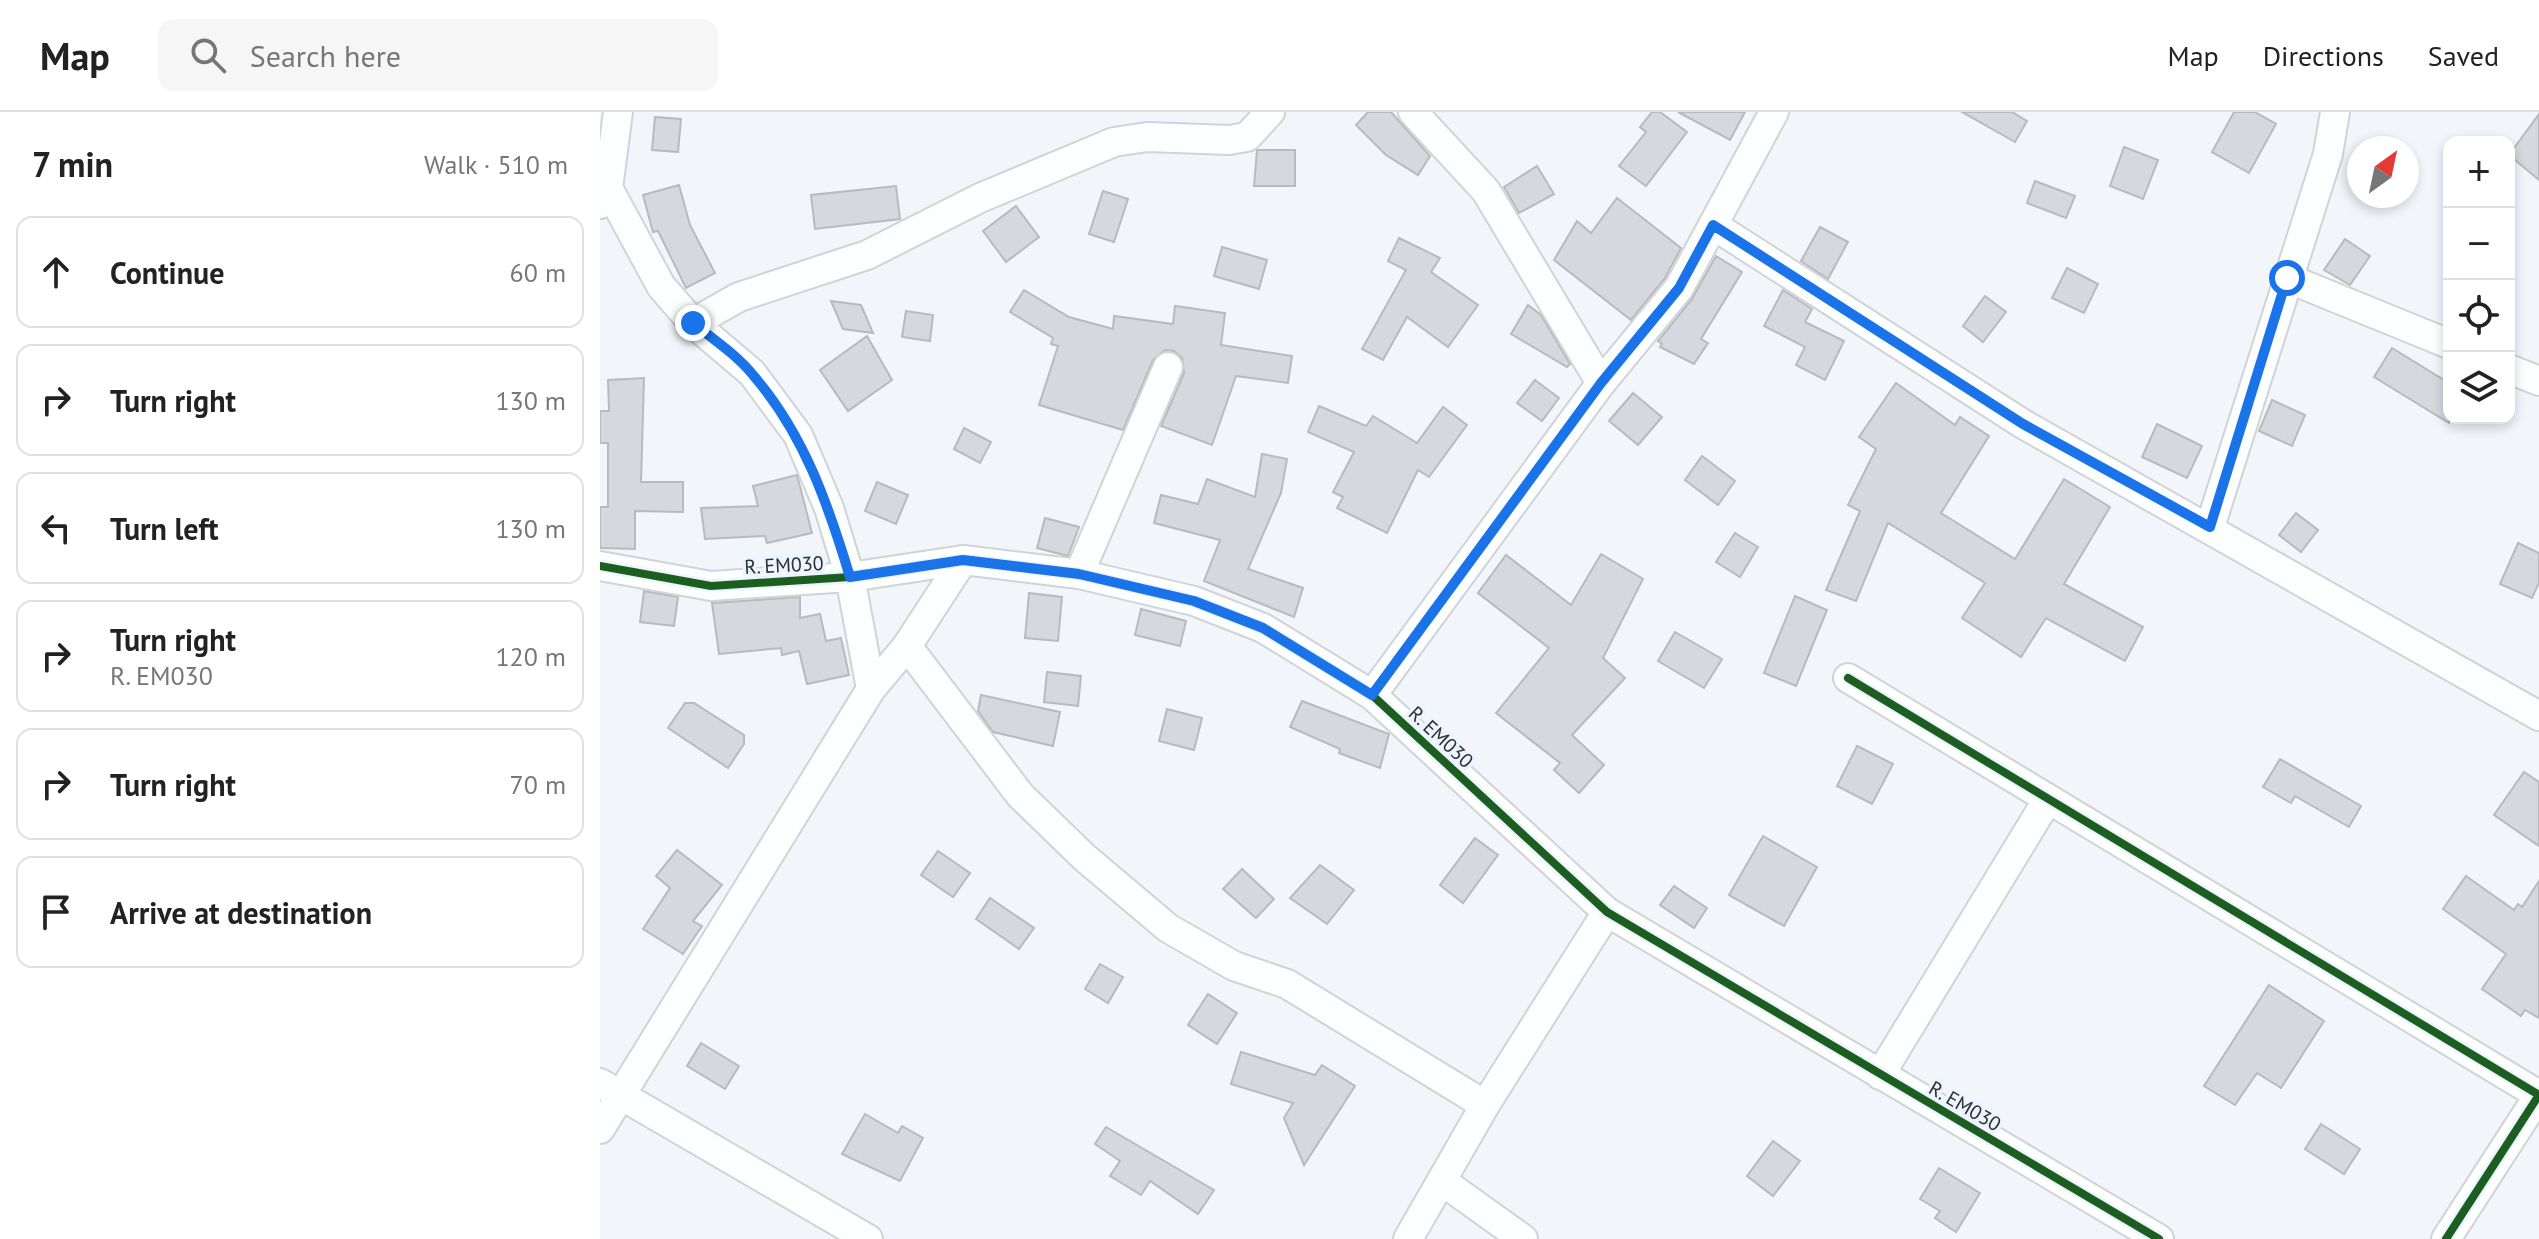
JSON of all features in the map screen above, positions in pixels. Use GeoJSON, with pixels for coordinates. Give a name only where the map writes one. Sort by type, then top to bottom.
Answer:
{"type":"FeatureCollection","features":[{"type":"Feature","properties":{"kind":"street"},"geometry":{"type":"LineString","coordinates":[[618,112],[604,196],[661,286],[693,323],[752,373],[798,435],[829,508],[850,577],[871,689]]}},
{"type":"Feature","properties":{"kind":"street"},"geometry":{"type":"LineString","coordinates":[[693,323],[739,297],[867,255],[980,198],[1114,142],[1147,137],[1229,140],[1247,137],[1270,112]]}},
{"type":"Feature","properties":{"kind":"street"},"geometry":{"type":"LineString","coordinates":[[1413,112],[1486,191],[1601,383]]}},
{"type":"Feature","properties":{"kind":"street"},"geometry":{"type":"LineString","coordinates":[[1372,695],[1601,383],[1679,288],[1774,112]]}},
{"type":"Feature","properties":{"kind":"street"},"geometry":{"type":"LineString","coordinates":[[2210,527],[2328,154],[2335,112]]}},
{"type":"Feature","properties":{"kind":"street"},"geometry":{"type":"LineString","coordinates":[[1713,225],[2023,424],[2210,527],[2539,716]]}},
{"type":"Feature","properties":{"kind":"street"},"geometry":{"type":"LineString","coordinates":[[2287,278],[2443,342]]}},
{"type":"Feature","properties":{"kind":"street"},"geometry":{"type":"LineString","coordinates":[[1079,574],[1168,367]]}},
{"type":"Feature","properties":{"kind":"street"},"geometry":{"type":"LineString","coordinates":[[2515,371],[2539,381]]}},
{"type":"Feature","properties":{"kind":"street"},"geometry":{"type":"LineString","coordinates":[[600,1129],[610,1089],[871,689],[907,646],[963,560]]}},
{"type":"Feature","properties":{"kind":"street","name":"R. EM030"},"geometry":{"type":"LineString","coordinates":[[600,566],[711,586],[850,577],[963,560],[1079,574],[1194,601],[1263,628],[1372,695],[1607,912],[2159,1239]]}},
{"type":"Feature","properties":{"kind":"street"},"geometry":{"type":"LineString","coordinates":[[907,646],[1020,795],[1084,857],[1168,928],[1234,966],[1287,984],[1485,1105]]}},
{"type":"Feature","properties":{"kind":"street"},"geometry":{"type":"LineString","coordinates":[[1848,678],[2539,1095],[2446,1239]]}},
{"type":"Feature","properties":{"kind":"street"},"geometry":{"type":"LineString","coordinates":[[1880,1075],[2048,799]]}},
{"type":"Feature","properties":{"kind":"street"},"geometry":{"type":"LineString","coordinates":[[1408,1239],[1485,1105],[1607,912]]}},
{"type":"Feature","properties":{"kind":"street"},"geometry":{"type":"LineString","coordinates":[[610,1089],[868,1239]]}},
{"type":"Feature","properties":{"kind":"street"},"geometry":{"type":"LineString","coordinates":[[1442,1181],[1523,1239]]}},
{"type":"Feature","properties":{"kind":"building"},"geometry":{"type":"Polygon","coordinates":[[[1368,112],[1391,112],[1430,156],[1418,175],[1386,155],[1356,125],[1368,112]]]}},
{"type":"Feature","properties":{"kind":"building"},"geometry":{"type":"Polygon","coordinates":[[[1652,112],[1660,112],[1687,132],[1646,186],[1619,166],[1646,132],[1640,127],[1652,112]]]}},
{"type":"Feature","properties":{"kind":"building"},"geometry":{"type":"Polygon","coordinates":[[[1678,112],[1745,112],[1730,140],[1678,112]]]}},
{"type":"Feature","properties":{"kind":"building"},"geometry":{"type":"Polygon","coordinates":[[[1962,112],[2012,112],[2027,121],[2015,142],[1962,112]]]}},
{"type":"Feature","properties":{"kind":"building"},"geometry":{"type":"Polygon","coordinates":[[[2234,112],[2255,112],[2276,124],[2249,173],[2212,152],[2234,112]]]}},
{"type":"Feature","properties":{"kind":"building"},"geometry":{"type":"Polygon","coordinates":[[[2539,114],[2539,180],[2515,160],[2515,147],[2539,114]]]}},
{"type":"Feature","properties":{"kind":"building"},"geometry":{"type":"Polygon","coordinates":[[[655,117],[681,119],[678,152],[652,150],[655,117]]]}},
{"type":"Feature","properties":{"kind":"building"},"geometry":{"type":"Polygon","coordinates":[[[2124,147],[2158,160],[2143,199],[2110,186],[2124,147]]]}},
{"type":"Feature","properties":{"kind":"building"},"geometry":{"type":"Polygon","coordinates":[[[1257,150],[1295,150],[1295,186],[1254,186],[1257,150]]]}},
{"type":"Feature","properties":{"kind":"building"},"geometry":{"type":"Polygon","coordinates":[[[1537,166],[1554,194],[1519,213],[1504,187],[1537,166]]]}},
{"type":"Feature","properties":{"kind":"building"},"geometry":{"type":"Polygon","coordinates":[[[2035,181],[2075,196],[2066,218],[2027,203],[2035,181]]]}},
{"type":"Feature","properties":{"kind":"building"},"geometry":{"type":"Polygon","coordinates":[[[679,185],[690,225],[715,273],[686,288],[658,231],[653,232],[643,195],[679,185]]]}},
{"type":"Feature","properties":{"kind":"building"},"geometry":{"type":"Polygon","coordinates":[[[896,186],[900,219],[815,229],[811,195],[896,186]]]}},
{"type":"Feature","properties":{"kind":"building"},"geometry":{"type":"Polygon","coordinates":[[[1103,191],[1128,199],[1114,242],[1089,234],[1103,191]]]}},
{"type":"Feature","properties":{"kind":"building"},"geometry":{"type":"Polygon","coordinates":[[[1617,198],[1681,248],[1665,278],[1631,320],[1554,260],[1577,221],[1591,233],[1617,198]]]}},
{"type":"Feature","properties":{"kind":"building"},"geometry":{"type":"Polygon","coordinates":[[[1016,206],[1039,237],[1006,262],[983,231],[1016,206]]]}},
{"type":"Feature","properties":{"kind":"building"},"geometry":{"type":"Polygon","coordinates":[[[1820,227],[1848,242],[1828,279],[1801,261],[1820,227]]]}},
{"type":"Feature","properties":{"kind":"building"},"geometry":{"type":"Polygon","coordinates":[[[1399,238],[1440,258],[1431,272],[1478,305],[1448,347],[1407,317],[1383,360],[1362,349],[1406,270],[1388,261],[1399,238]]]}},
{"type":"Feature","properties":{"kind":"building"},"geometry":{"type":"Polygon","coordinates":[[[2345,239],[2370,256],[2350,285],[2324,270],[2345,239]]]}},
{"type":"Feature","properties":{"kind":"building"},"geometry":{"type":"Polygon","coordinates":[[[1222,247],[1267,260],[1259,289],[1214,276],[1222,247]]]}},
{"type":"Feature","properties":{"kind":"building"},"geometry":{"type":"Polygon","coordinates":[[[1716,256],[1742,272],[1701,339],[1708,343],[1694,364],[1660,347],[1662,344],[1658,341],[1692,299],[1716,256]]]}},
{"type":"Feature","properties":{"kind":"building"},"geometry":{"type":"Polygon","coordinates":[[[2067,268],[2098,284],[2084,313],[2052,298],[2067,268]]]}},
{"type":"Feature","properties":{"kind":"building"},"geometry":{"type":"Polygon","coordinates":[[[1024,290],[1069,317],[1113,329],[1114,316],[1173,324],[1175,306],[1225,313],[1221,345],[1292,356],[1288,383],[1236,376],[1212,445],[1161,426],[1184,373],[1182,358],[1174,351],[1165,350],[1153,360],[1123,430],[1039,405],[1058,346],[1051,344],[1053,338],[1010,312],[1024,290]]]}},
{"type":"Feature","properties":{"kind":"building"},"geometry":{"type":"Polygon","coordinates":[[[1783,290],[1812,309],[1805,322],[1844,341],[1825,380],[1796,365],[1805,347],[1764,326],[1783,290]]]}},
{"type":"Feature","properties":{"kind":"building"},"geometry":{"type":"Polygon","coordinates":[[[1985,296],[2006,312],[1983,342],[1963,326],[1985,296]]]}},
{"type":"Feature","properties":{"kind":"building"},"geometry":{"type":"Polygon","coordinates":[[[831,301],[861,305],[873,333],[843,329],[831,301]]]}},
{"type":"Feature","properties":{"kind":"building"},"geometry":{"type":"Polygon","coordinates":[[[1528,305],[1541,315],[1570,364],[1567,367],[1511,334],[1528,305]]]}},
{"type":"Feature","properties":{"kind":"building"},"geometry":{"type":"Polygon","coordinates":[[[906,311],[933,315],[930,341],[902,337],[906,311]]]}},
{"type":"Feature","properties":{"kind":"building"},"geometry":{"type":"Polygon","coordinates":[[[867,336],[892,380],[848,411],[820,370],[867,336]]]}},
{"type":"Feature","properties":{"kind":"building"},"geometry":{"type":"Polygon","coordinates":[[[2392,348],[2443,379],[2443,419],[2374,377],[2392,348]]]}},
{"type":"Feature","properties":{"kind":"building"},"geometry":{"type":"Polygon","coordinates":[[[644,378],[641,482],[683,482],[683,512],[635,511],[635,549],[600,548],[600,507],[608,507],[608,443],[600,443],[600,411],[609,411],[608,380],[644,378]]]}},
{"type":"Feature","properties":{"kind":"building"},"geometry":{"type":"Polygon","coordinates":[[[1535,380],[1559,398],[1542,421],[1517,403],[1535,380]]]}},
{"type":"Feature","properties":{"kind":"building"},"geometry":{"type":"Polygon","coordinates":[[[1896,383],[1955,425],[1960,417],[1989,436],[1941,513],[2015,559],[2064,479],[2110,507],[2064,584],[2143,627],[2125,661],[2046,618],[2021,657],[1962,618],[1985,583],[1888,523],[1856,601],[1826,590],[1860,511],[1848,505],[1876,449],[1859,437],[1896,383]]]}},
{"type":"Feature","properties":{"kind":"building"},"geometry":{"type":"Polygon","coordinates":[[[1633,393],[1662,417],[1638,445],[1609,421],[1633,393]]]}},
{"type":"Feature","properties":{"kind":"building"},"geometry":{"type":"Polygon","coordinates":[[[2272,400],[2305,415],[2292,446],[2259,431],[2272,400]]]}},
{"type":"Feature","properties":{"kind":"building"},"geometry":{"type":"Polygon","coordinates":[[[1319,406],[1366,426],[1373,416],[1417,443],[1443,407],[1467,425],[1429,477],[1418,470],[1387,533],[1337,508],[1343,497],[1333,492],[1354,452],[1308,432],[1319,406]]]}},
{"type":"Feature","properties":{"kind":"building"},"geometry":{"type":"Polygon","coordinates":[[[2157,424],[2202,446],[2187,478],[2142,457],[2157,424]]]}},
{"type":"Feature","properties":{"kind":"building"},"geometry":{"type":"Polygon","coordinates":[[[964,428],[991,442],[980,463],[954,449],[964,428]]]}},
{"type":"Feature","properties":{"kind":"building"},"geometry":{"type":"Polygon","coordinates":[[[1262,454],[1287,459],[1281,493],[1248,569],[1303,588],[1294,617],[1204,581],[1220,540],[1154,523],[1161,495],[1198,504],[1207,479],[1255,497],[1262,454]]]}},
{"type":"Feature","properties":{"kind":"building"},"geometry":{"type":"Polygon","coordinates":[[[1702,456],[1735,481],[1718,505],[1685,480],[1702,456]]]}},
{"type":"Feature","properties":{"kind":"building"},"geometry":{"type":"Polygon","coordinates":[[[797,475],[812,533],[767,543],[765,536],[705,539],[701,508],[758,506],[753,486],[797,475]]]}},
{"type":"Feature","properties":{"kind":"building"},"geometry":{"type":"Polygon","coordinates":[[[877,482],[908,495],[896,524],[865,511],[877,482]]]}},
{"type":"Feature","properties":{"kind":"building"},"geometry":{"type":"Polygon","coordinates":[[[2296,513],[2318,530],[2301,552],[2279,535],[2296,513]]]}},
{"type":"Feature","properties":{"kind":"building"},"geometry":{"type":"Polygon","coordinates":[[[1045,518],[1079,527],[1068,556],[1037,548],[1045,518]]]}},
{"type":"Feature","properties":{"kind":"building"},"geometry":{"type":"Polygon","coordinates":[[[1735,533],[1758,547],[1740,577],[1716,562],[1735,533]]]}},
{"type":"Feature","properties":{"kind":"building"},"geometry":{"type":"Polygon","coordinates":[[[2518,543],[2539,553],[2539,583],[2532,598],[2500,584],[2518,543]]]}},
{"type":"Feature","properties":{"kind":"building"},"geometry":{"type":"Polygon","coordinates":[[[1601,554],[1643,579],[1603,658],[1625,678],[1572,735],[1604,765],[1579,793],[1554,770],[1560,763],[1496,713],[1549,648],[1478,593],[1506,555],[1571,605],[1601,554]]]}},
{"type":"Feature","properties":{"kind":"building"},"geometry":{"type":"Polygon","coordinates":[[[644,591],[678,597],[674,626],[640,622],[644,591]]]}},
{"type":"Feature","properties":{"kind":"building"},"geometry":{"type":"Polygon","coordinates":[[[1029,593],[1062,597],[1058,641],[1025,638],[1029,593]]]}},
{"type":"Feature","properties":{"kind":"building"},"geometry":{"type":"Polygon","coordinates":[[[1795,596],[1827,610],[1796,686],[1764,673],[1795,596]]]}},
{"type":"Feature","properties":{"kind":"building"},"geometry":{"type":"Polygon","coordinates":[[[800,597],[800,618],[820,614],[826,641],[841,638],[849,675],[807,684],[799,651],[782,655],[781,648],[719,654],[712,603],[800,597]]]}},
{"type":"Feature","properties":{"kind":"building"},"geometry":{"type":"Polygon","coordinates":[[[1141,609],[1186,621],[1180,646],[1135,635],[1141,609]]]}},
{"type":"Feature","properties":{"kind":"building"},"geometry":{"type":"Polygon","coordinates":[[[1675,632],[1722,659],[1704,688],[1658,661],[1675,632]]]}},
{"type":"Feature","properties":{"kind":"building"},"geometry":{"type":"Polygon","coordinates":[[[1047,672],[1081,676],[1078,706],[1044,702],[1047,672]]]}},
{"type":"Feature","properties":{"kind":"building"},"geometry":{"type":"Polygon","coordinates":[[[981,695],[1060,712],[1053,746],[993,732],[978,711],[981,695]]]}},
{"type":"Feature","properties":{"kind":"building"},"geometry":{"type":"Polygon","coordinates":[[[1302,701],[1389,734],[1380,768],[1339,753],[1340,749],[1290,727],[1302,701]]]}},
{"type":"Feature","properties":{"kind":"building"},"geometry":{"type":"Polygon","coordinates":[[[685,703],[694,703],[744,735],[744,744],[728,768],[668,728],[685,703]]]}},
{"type":"Feature","properties":{"kind":"building"},"geometry":{"type":"Polygon","coordinates":[[[1167,709],[1202,718],[1194,750],[1159,741],[1167,709]]]}},
{"type":"Feature","properties":{"kind":"building"},"geometry":{"type":"Polygon","coordinates":[[[1857,746],[1893,764],[1872,804],[1837,786],[1857,746]]]}},
{"type":"Feature","properties":{"kind":"building"},"geometry":{"type":"Polygon","coordinates":[[[2280,759],[2361,806],[2349,827],[2295,796],[2291,803],[2263,787],[2280,759]]]}},
{"type":"Feature","properties":{"kind":"building"},"geometry":{"type":"Polygon","coordinates":[[[2524,772],[2539,782],[2539,846],[2494,815],[2524,772]]]}},
{"type":"Feature","properties":{"kind":"building"},"geometry":{"type":"Polygon","coordinates":[[[1763,836],[1817,867],[1784,926],[1729,895],[1763,836]]]}},
{"type":"Feature","properties":{"kind":"building"},"geometry":{"type":"Polygon","coordinates":[[[1475,838],[1498,855],[1463,903],[1440,885],[1475,838]]]}},
{"type":"Feature","properties":{"kind":"building"},"geometry":{"type":"Polygon","coordinates":[[[677,850],[722,885],[693,921],[702,926],[683,954],[643,929],[670,888],[656,876],[677,850]]]}},
{"type":"Feature","properties":{"kind":"building"},"geometry":{"type":"Polygon","coordinates":[[[938,851],[970,873],[953,897],[921,875],[938,851]]]}},
{"type":"Feature","properties":{"kind":"building"},"geometry":{"type":"Polygon","coordinates":[[[1320,865],[1354,890],[1327,924],[1290,898],[1320,865]]]}},
{"type":"Feature","properties":{"kind":"building"},"geometry":{"type":"Polygon","coordinates":[[[1242,869],[1274,899],[1256,918],[1223,889],[1242,869]]]}},
{"type":"Feature","properties":{"kind":"building"},"geometry":{"type":"Polygon","coordinates":[[[2466,876],[2514,910],[2518,904],[2522,907],[2539,881],[2539,1018],[2525,1010],[2521,1016],[2482,989],[2506,954],[2443,909],[2466,876]]]}},
{"type":"Feature","properties":{"kind":"building"},"geometry":{"type":"Polygon","coordinates":[[[1674,886],[1707,908],[1694,928],[1660,905],[1674,886]]]}},
{"type":"Feature","properties":{"kind":"building"},"geometry":{"type":"Polygon","coordinates":[[[990,898],[1034,928],[1019,949],[976,919],[990,898]]]}},
{"type":"Feature","properties":{"kind":"building"},"geometry":{"type":"Polygon","coordinates":[[[1100,964],[1123,977],[1108,1003],[1085,989],[1100,964]]]}},
{"type":"Feature","properties":{"kind":"building"},"geometry":{"type":"Polygon","coordinates":[[[2269,985],[2324,1021],[2281,1088],[2257,1073],[2235,1105],[2204,1086],[2269,985]]]}},
{"type":"Feature","properties":{"kind":"building"},"geometry":{"type":"Polygon","coordinates":[[[1208,994],[1237,1013],[1217,1044],[1188,1025],[1208,994]]]}},
{"type":"Feature","properties":{"kind":"building"},"geometry":{"type":"Polygon","coordinates":[[[701,1043],[739,1066],[725,1089],[687,1066],[701,1043]]]}},
{"type":"Feature","properties":{"kind":"building"},"geometry":{"type":"Polygon","coordinates":[[[1241,1052],[1315,1075],[1322,1065],[1355,1086],[1304,1165],[1284,1118],[1293,1103],[1231,1084],[1241,1052]]]}},
{"type":"Feature","properties":{"kind":"building"},"geometry":{"type":"Polygon","coordinates":[[[865,1114],[898,1133],[902,1126],[923,1138],[900,1181],[842,1154],[865,1114]]]}},
{"type":"Feature","properties":{"kind":"building"},"geometry":{"type":"Polygon","coordinates":[[[2321,1124],[2360,1149],[2344,1174],[2305,1149],[2321,1124]]]}},
{"type":"Feature","properties":{"kind":"building"},"geometry":{"type":"Polygon","coordinates":[[[1106,1127],[1214,1190],[1198,1214],[1150,1181],[1141,1195],[1110,1176],[1120,1161],[1095,1144],[1106,1127]]]}},
{"type":"Feature","properties":{"kind":"building"},"geometry":{"type":"Polygon","coordinates":[[[1773,1141],[1800,1161],[1773,1196],[1747,1176],[1773,1141]]]}},
{"type":"Feature","properties":{"kind":"building"},"geometry":{"type":"Polygon","coordinates":[[[1939,1168],[1980,1193],[1956,1232],[1935,1218],[1940,1211],[1920,1199],[1939,1168]]]}},
{"type":"Feature","properties":{"kind":"cycle path"},"geometry":{"type":"LineString","coordinates":[[600,566],[711,586],[850,577],[963,560],[1079,574],[1194,601],[1263,628],[1372,695],[1607,912],[2159,1239]]}},
{"type":"Feature","properties":{"kind":"cycle path"},"geometry":{"type":"LineString","coordinates":[[1848,678],[2539,1095],[2446,1239]]}},
{"type":"Feature","properties":{"kind":"route"},"geometry":{"type":"LineString","coordinates":[[693,323],[752,373],[798,435],[829,508],[850,577],[963,560],[1079,574],[1194,601],[1263,628],[1372,695],[1601,383],[1679,288],[1713,225],[2023,424],[2210,527],[2287,278]]}}]}
